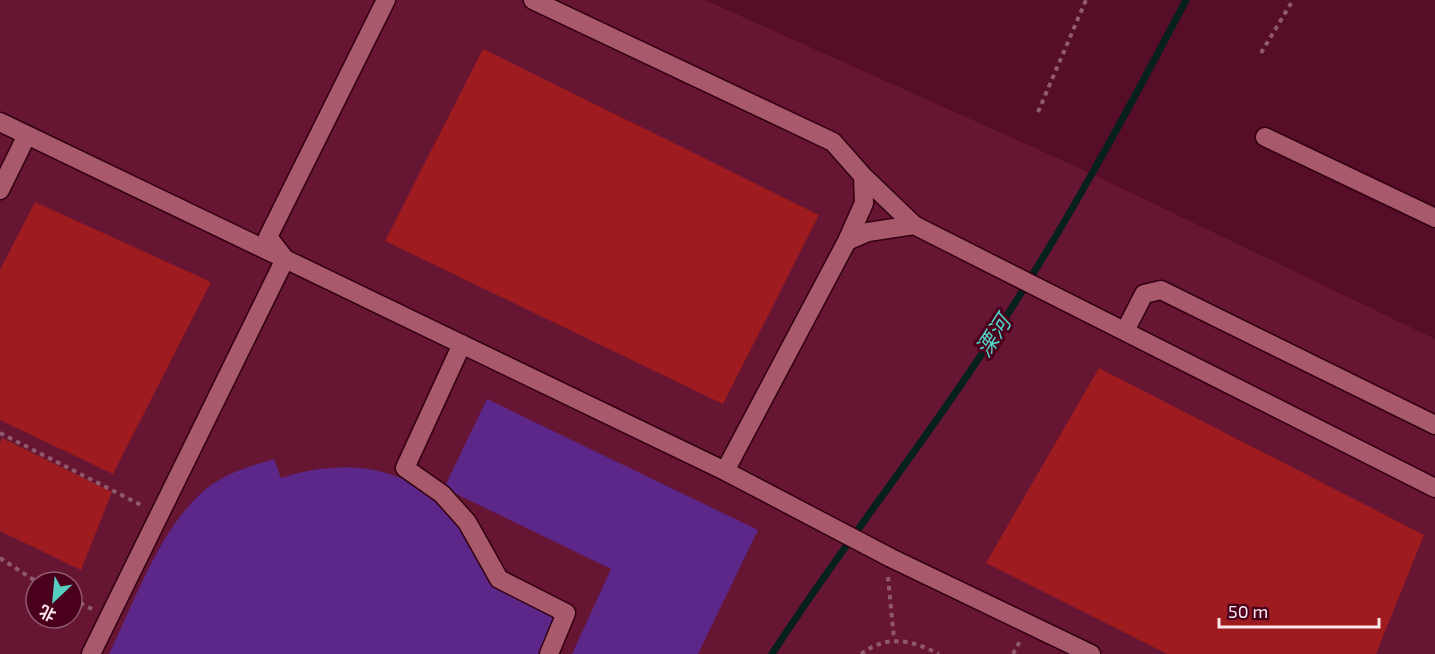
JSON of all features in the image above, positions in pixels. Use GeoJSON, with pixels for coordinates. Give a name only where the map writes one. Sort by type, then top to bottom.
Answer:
{"type":"FeatureCollection","features":[{"type":"Feature","properties":{"kind":"street"},"geometry":{"type":"LineString","coordinates":[[285,259],[268,237],[386,0]]}},
{"type":"Feature","properties":{"kind":"street"},"geometry":{"type":"LineString","coordinates":[[533,0],[833,142],[863,176],[914,225],[1434,484]]}},
{"type":"Feature","properties":{"kind":"street"},"geometry":{"type":"LineString","coordinates":[[0,122],[726,471],[891,558],[1091,654]]}},
{"type":"Feature","properties":{"kind":"street"},"geometry":{"type":"LineString","coordinates":[[0,190],[27,135]]}},
{"type":"Feature","properties":{"kind":"street"},"geometry":{"type":"LineString","coordinates":[[1265,137],[1435,218]]}},
{"type":"Feature","properties":{"kind":"street"},"geometry":{"type":"LineString","coordinates":[[726,471],[847,242],[864,203],[863,176]]}},
{"type":"Feature","properties":{"kind":"street"},"geometry":{"type":"LineString","coordinates":[[847,242],[868,232],[914,225]]}},
{"type":"Feature","properties":{"kind":"street"},"geometry":{"type":"LineString","coordinates":[[91,654],[285,259]]}},
{"type":"Feature","properties":{"kind":"street"},"geometry":{"type":"LineString","coordinates":[[1125,331],[1144,294],[1161,290],[1435,425]]}},
{"type":"Feature","properties":{"kind":"street"},"geometry":{"type":"LineString","coordinates":[[462,344],[405,468],[442,494],[467,522],[499,579],[566,613],[549,654]]}},
{"type":"Feature","properties":{"kind":"path"},"geometry":{"type":"LineString","coordinates":[[1038,112],[1086,0]]}},
{"type":"Feature","properties":{"kind":"path"},"geometry":{"type":"LineString","coordinates":[[1261,53],[1293,0]]}},
{"type":"Feature","properties":{"kind":"path"},"geometry":{"type":"LineString","coordinates":[[0,433],[159,514]]}},
{"type":"Feature","properties":{"kind":"path"},"geometry":{"type":"LineString","coordinates":[[0,558],[24,574]]}},
{"type":"Feature","properties":{"kind":"path"},"geometry":{"type":"LineString","coordinates":[[891,558],[888,577],[894,639]]}},
{"type":"Feature","properties":{"kind":"path"},"geometry":{"type":"LineString","coordinates":[[861,654],[870,647],[894,639],[917,642],[939,654]]}},
{"type":"Feature","properties":{"kind":"shaded area"},"geometry":{"type":"Polygon","coordinates":[[[0,0],[705,0],[1086,171],[1435,339],[1435,654],[0,654],[0,0]]]}},
{"type":"Feature","properties":{"kind":"shaded area"},"geometry":{"type":"Polygon","coordinates":[[[487,399],[758,530],[698,654],[572,654],[611,569],[444,488],[487,399]]]}},
{"type":"Feature","properties":{"kind":"shaded area"},"geometry":{"type":"Polygon","coordinates":[[[274,459],[281,478],[317,469],[350,467],[381,472],[409,482],[434,498],[455,521],[473,549],[488,582],[558,615],[540,654],[109,654],[152,561],[165,538],[196,498],[221,479],[274,459]]]}},
{"type":"Feature","properties":{"kind":"building"},"geometry":{"type":"Polygon","coordinates":[[[483,49],[819,215],[723,404],[385,241],[483,49]]]}},
{"type":"Feature","properties":{"kind":"building"},"geometry":{"type":"Polygon","coordinates":[[[35,202],[211,282],[113,474],[0,420],[0,270],[35,202]]]}},
{"type":"Feature","properties":{"kind":"building"},"geometry":{"type":"Polygon","coordinates":[[[1099,368],[1424,535],[1376,654],[1167,654],[986,563],[1099,368]]]}},
{"type":"Feature","properties":{"kind":"building"},"geometry":{"type":"Polygon","coordinates":[[[2,438],[112,492],[81,570],[0,531],[0,444],[2,438]]]}},
{"type":"Feature","properties":{"kind":"waterway","name":"溧河"},"geometry":{"type":"LineString","coordinates":[[772,654],[959,388],[1012,307],[1090,177],[1186,0]]}}]}
